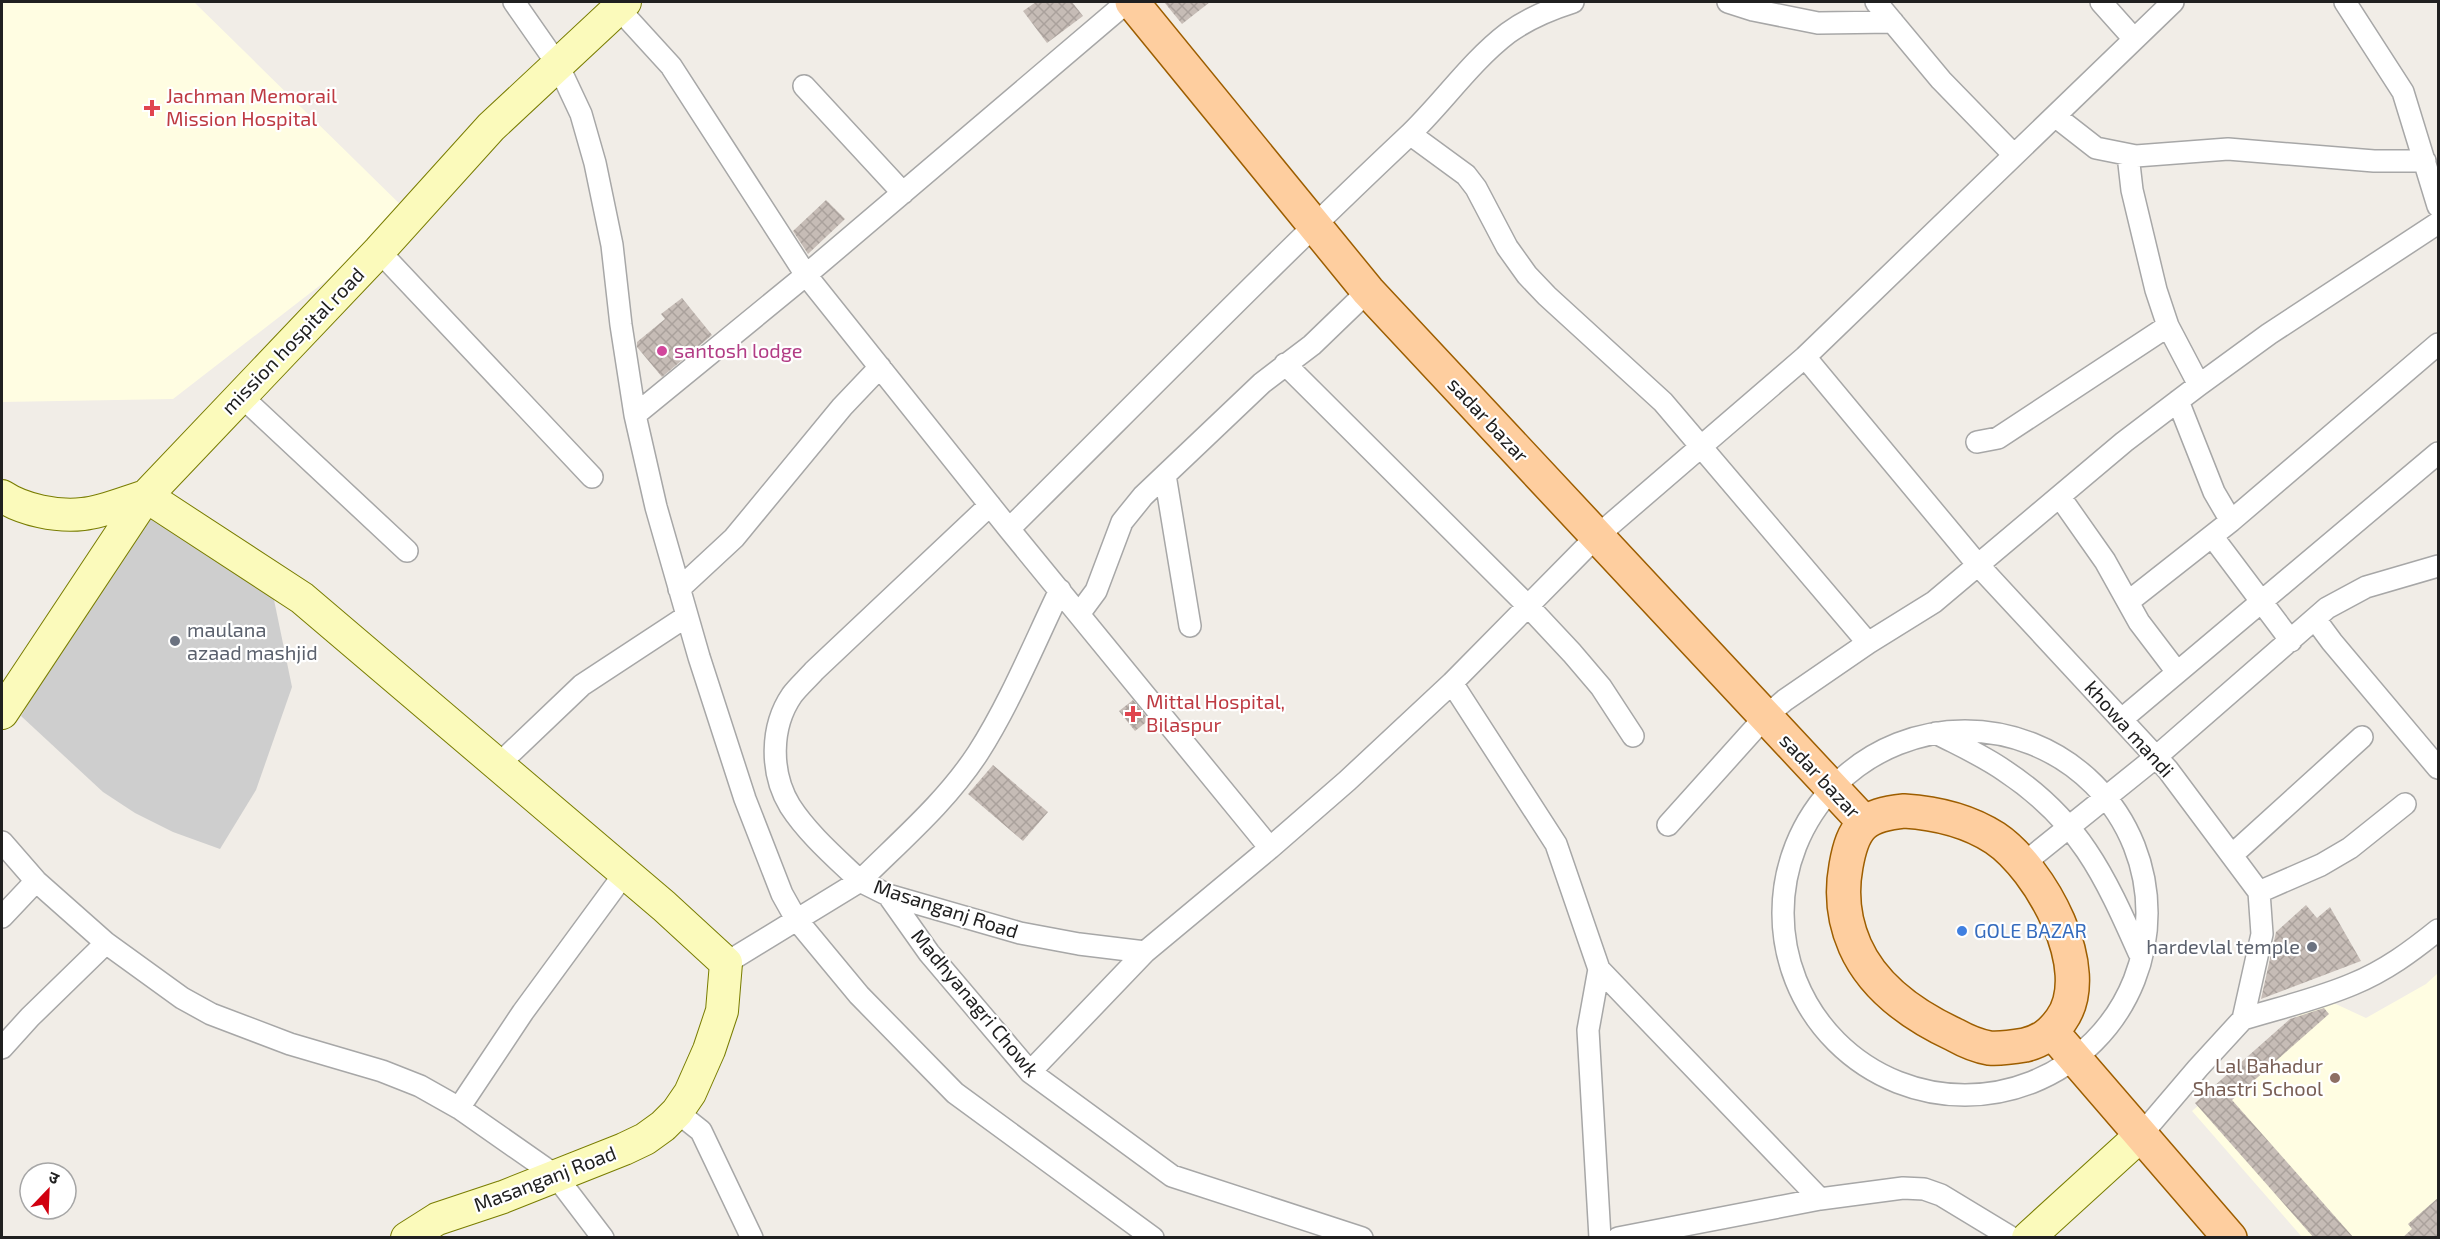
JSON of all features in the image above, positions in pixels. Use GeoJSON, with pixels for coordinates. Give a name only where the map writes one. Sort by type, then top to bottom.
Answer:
{"type":"FeatureCollection","features":[{"type":"Feature","properties":{"kind":"main road","name":"sadar bazar"},"geometry":{"type":"LineString","coordinates":[[1132,2],[1368,291],[1864,822]]}},
{"type":"Feature","properties":{"kind":"main road"},"geometry":{"type":"LineString","coordinates":[[1904,811],[1932,813],[1962,822],[1996,839],[2023,864],[2044,894],[2059,923],[2070,954],[2073,986],[2068,1011],[2052,1032],[2036,1042],[2012,1047],[1987,1048],[1931,1024],[1901,1004],[1873,975],[1855,946],[1845,914],[1843,880],[1848,855],[1853,838],[1864,822],[1882,813],[1904,811]]}},
{"type":"Feature","properties":{"kind":"main road"},"geometry":{"type":"LineString","coordinates":[[2052,1032],[2230,1238]]}},
{"type":"Feature","properties":{"kind":"street"},"geometry":{"type":"LineString","coordinates":[[514,2],[558,65],[581,114],[595,163],[612,245],[621,325],[635,415],[656,507],[687,616],[745,799],[782,894],[796,919],[859,995],[955,1093],[1153,1238]]}},
{"type":"Feature","properties":{"kind":"street"},"geometry":{"type":"LineString","coordinates":[[635,415],[806,275],[1127,2]]}},
{"type":"Feature","properties":{"kind":"street"},"geometry":{"type":"LineString","coordinates":[[1728,2],[1754,10],[1818,23],[1887,9],[1941,80],[2014,155]]}},
{"type":"Feature","properties":{"kind":"street"},"geometry":{"type":"LineString","coordinates":[[2101,2],[2134,39]]}},
{"type":"Feature","properties":{"kind":"street"},"geometry":{"type":"LineString","coordinates":[[1030,1072],[1145,952],[1347,781],[1452,683],[1596,537],[1805,357],[2173,2]]}},
{"type":"Feature","properties":{"kind":"street"},"geometry":{"type":"LineString","coordinates":[[2345,2],[2403,92],[2439,206]]}},
{"type":"Feature","properties":{"kind":"street"},"geometry":{"type":"LineString","coordinates":[[1009,529],[1314,225],[1410,134],[1509,33],[1559,4]]}},
{"type":"Feature","properties":{"kind":"street"},"geometry":{"type":"LineString","coordinates":[[622,5],[671,66],[806,275],[1009,529],[1270,848]]}},
{"type":"Feature","properties":{"kind":"street","name":"mission hospital road"},"geometry":{"type":"LineString","coordinates":[[2,713],[146,496],[379,251],[491,127],[622,5]]}},
{"type":"Feature","properties":{"kind":"street"},"geometry":{"type":"LineString","coordinates":[[804,86],[903,193]]}},
{"type":"Feature","properties":{"kind":"street"},"geometry":{"type":"LineString","coordinates":[[2055,116],[2096,148],[2136,156],[2228,149],[2374,161],[2424,161]]}},
{"type":"Feature","properties":{"kind":"street"},"geometry":{"type":"LineString","coordinates":[[1410,134],[1466,175],[1476,188],[1507,247],[1527,275],[1663,402],[1868,643]]}},
{"type":"Feature","properties":{"kind":"street"},"geometry":{"type":"LineString","coordinates":[[2128,155],[2132,190],[2156,290],[2169,326],[2199,385]]}},
{"type":"Feature","properties":{"kind":"street"},"geometry":{"type":"LineString","coordinates":[[1668,825],[1765,717],[1806,685],[1934,602],[2124,442],[2269,334],[2439,224]]}},
{"type":"Feature","properties":{"kind":"street"},"geometry":{"type":"LineString","coordinates":[[379,251],[592,477]]}},
{"type":"Feature","properties":{"kind":"street"},"geometry":{"type":"LineString","coordinates":[[1079,614],[1096,591],[1122,522],[1143,496],[1262,383],[1312,345],[1368,291]]}},
{"type":"Feature","properties":{"kind":"street"},"geometry":{"type":"LineString","coordinates":[[1977,442],[1998,438],[2169,326]]}},
{"type":"Feature","properties":{"kind":"street"},"geometry":{"type":"LineString","coordinates":[[2128,602],[2231,521],[2439,344]]}},
{"type":"Feature","properties":{"kind":"street","name":"khowa mandi"},"geometry":{"type":"LineString","coordinates":[[1805,357],[1978,565],[2157,757],[2259,892]]}},
{"type":"Feature","properties":{"kind":"street"},"geometry":{"type":"LineString","coordinates":[[1285,364],[1528,606],[1601,687],[1633,736]]}},
{"type":"Feature","properties":{"kind":"street"},"geometry":{"type":"LineString","coordinates":[[679,589],[734,538],[842,407],[880,367]]}},
{"type":"Feature","properties":{"kind":"street"},"geometry":{"type":"LineString","coordinates":[[241,396],[407,551]]}},
{"type":"Feature","properties":{"kind":"street"},"geometry":{"type":"LineString","coordinates":[[2178,401],[2214,492],[2231,521]]}},
{"type":"Feature","properties":{"kind":"street"},"geometry":{"type":"LineString","coordinates":[[2121,719],[2439,453]]}},
{"type":"Feature","properties":{"kind":"street"},"geometry":{"type":"LineString","coordinates":[[1166,475],[1190,626]]}},
{"type":"Feature","properties":{"kind":"street"},"geometry":{"type":"LineString","coordinates":[[2,496],[47,513],[83,514],[146,496],[302,598],[625,873],[726,963]]}},
{"type":"Feature","properties":{"kind":"street"},"geometry":{"type":"LineString","coordinates":[[2060,496],[2105,561],[2139,622],[2177,672]]}},
{"type":"Feature","properties":{"kind":"street"},"geometry":{"type":"LineString","coordinates":[[990,505],[814,671],[792,695],[782,714],[775,740],[777,773],[790,805],[825,848],[860,880],[941,801],[978,753],[1060,590]]}},
{"type":"Feature","properties":{"kind":"street"},"geometry":{"type":"LineString","coordinates":[[2212,536],[2291,641]]}},
{"type":"Feature","properties":{"kind":"street"},"geometry":{"type":"LineString","coordinates":[[2023,864],[2157,757],[2343,597],[2366,587],[2439,566]]}},
{"type":"Feature","properties":{"kind":"street"},"geometry":{"type":"LineString","coordinates":[[498,765],[582,686],[687,616]]}},
{"type":"Feature","properties":{"kind":"street"},"geometry":{"type":"LineString","coordinates":[[2315,619],[2331,642],[2439,768]]}},
{"type":"Feature","properties":{"kind":"street"},"geometry":{"type":"LineString","coordinates":[[1452,683],[1556,844],[1599,969],[1820,1199]]}},
{"type":"Feature","properties":{"kind":"street"},"geometry":{"type":"LineString","coordinates":[[1960,730],[1995,731],[2030,739],[2060,752],[2085,768],[2110,795],[2123,824],[2138,870],[2142,919],[2139,953],[2127,987],[2077,1062],[2037,1088],[1991,1099],[1938,1098],[1895,1080],[1847,1050],[1816,1017],[1795,979],[1786,937],[1785,885],[1790,851],[1802,825],[1832,789],[1861,762],[1887,747],[1936,733],[1960,730]]}},
{"type":"Feature","properties":{"kind":"street"},"geometry":{"type":"LineString","coordinates":[[1936,733],[2004,770],[2036,794],[2070,826],[2098,866],[2139,953]]}},
{"type":"Feature","properties":{"kind":"street"},"geometry":{"type":"LineString","coordinates":[[2232,855],[2362,737]]}},
{"type":"Feature","properties":{"kind":"street"},"geometry":{"type":"LineString","coordinates":[[2028,1238],[2140,1136],[2242,1019],[2262,934],[2259,892],[2321,865],[2350,848],[2405,804]]}},
{"type":"Feature","properties":{"kind":"street"},"geometry":{"type":"LineString","coordinates":[[2,842],[36,881],[106,943],[182,998],[211,1014],[290,1044],[382,1071],[420,1086],[459,1108],[555,1175],[603,1238]]}},
{"type":"Feature","properties":{"kind":"street"},"geometry":{"type":"LineString","coordinates":[[459,1108],[523,1012],[625,873]]}},
{"type":"Feature","properties":{"kind":"street","name":"Masanganj Road"},"geometry":{"type":"LineString","coordinates":[[407,1238],[437,1219],[503,1197],[645,1139],[663,1126],[677,1112],[690,1093],[709,1050],[722,1011],[726,963],[860,880],[888,895],[1020,933],[1079,944],[1145,952]]}},
{"type":"Feature","properties":{"kind":"street"},"geometry":{"type":"LineString","coordinates":[[2,917],[36,881]]}},
{"type":"Feature","properties":{"kind":"street","name":"Madhyanagri Chowk"},"geometry":{"type":"LineString","coordinates":[[888,895],[929,952],[1030,1072],[1172,1176],[1362,1238]]}},
{"type":"Feature","properties":{"kind":"street"},"geometry":{"type":"LineString","coordinates":[[2242,1019],[2352,985],[2385,968],[2439,930]]}},
{"type":"Feature","properties":{"kind":"street"},"geometry":{"type":"LineString","coordinates":[[2,1048],[30,1017],[106,943]]}},
{"type":"Feature","properties":{"kind":"street"},"geometry":{"type":"LineString","coordinates":[[1599,969],[1588,1030],[1599,1238]]}},
{"type":"Feature","properties":{"kind":"street"},"geometry":{"type":"LineString","coordinates":[[677,1112],[701,1131],[752,1238]]}},
{"type":"Feature","properties":{"kind":"street"},"geometry":{"type":"LineString","coordinates":[[1618,1238],[1820,1199],[1903,1188],[1924,1189],[1941,1195],[2012,1238]]}},
{"type":"Feature","properties":{"kind":"shaded area","name":"Jachman Memorail Mission Hospital"},"geometry":{"type":"Polygon","coordinates":[[[2,2],[194,2],[411,215],[173,399],[2,402],[2,2]]]}},
{"type":"Feature","properties":{"kind":"shaded area","name":"maulana azaad mashjid"},"geometry":{"type":"Polygon","coordinates":[[[146,511],[273,595],[292,687],[256,790],[220,849],[173,832],[135,813],[103,792],[21,716],[146,511]]]}},
{"type":"Feature","properties":{"kind":"shaded area","name":"Lal Bahadur Shastri School"},"geometry":{"type":"Polygon","coordinates":[[[2438,973],[2438,1237],[2302,1237],[2192,1111],[2269,1045],[2298,1015],[2325,999],[2366,1018],[2426,984],[2438,973]]]}},
{"type":"Feature","properties":{"kind":"building"},"geometry":{"type":"Polygon","coordinates":[[[1036,2],[1072,2],[1083,16],[1047,43],[1023,11],[1036,2]]]}},
{"type":"Feature","properties":{"kind":"building"},"geometry":{"type":"Polygon","coordinates":[[[1164,2],[1210,2],[1182,24],[1164,2]]]}},
{"type":"Feature","properties":{"kind":"building"},"geometry":{"type":"Polygon","coordinates":[[[826,200],[845,219],[808,254],[793,231],[826,200]]]}},
{"type":"Feature","properties":{"kind":"building"},"geometry":{"type":"Polygon","coordinates":[[[682,298],[712,335],[662,377],[637,347],[637,342],[665,319],[661,314],[682,298]]]}},
{"type":"Feature","properties":{"kind":"building"},"geometry":{"type":"Polygon","coordinates":[[[1133,700],[1149,720],[1135,731],[1119,711],[1133,700]]]}},
{"type":"Feature","properties":{"kind":"building"},"geometry":{"type":"Polygon","coordinates":[[[993,765],[1048,812],[1023,841],[968,794],[993,765]]]}},
{"type":"Feature","properties":{"kind":"building","name":"hardevlal temple"},"geometry":{"type":"Polygon","coordinates":[[[2306,905],[2317,918],[2330,907],[2361,961],[2261,999],[2276,932],[2306,905]]]}},
{"type":"Feature","properties":{"kind":"building"},"geometry":{"type":"Polygon","coordinates":[[[2324,1008],[2329,1014],[2232,1100],[2354,1238],[2314,1238],[2195,1103],[2290,1019],[2324,1008]]]}},
{"type":"Feature","properties":{"kind":"building"},"geometry":{"type":"Polygon","coordinates":[[[2439,1197],[2439,1238],[2402,1238],[2412,1229],[2408,1224],[2439,1197]]]}},
{"type":"Feature","properties":{"kind":"place","name":"Jachman Memorail Mission Hospital"},"geometry":{"type":"Point","coordinates":[152,108]}},
{"type":"Feature","properties":{"kind":"place","name":"santosh lodge"},"geometry":{"type":"Point","coordinates":[662,351]}},
{"type":"Feature","properties":{"kind":"place","name":"maulana azaad mashjid"},"geometry":{"type":"Point","coordinates":[175,641]}},
{"type":"Feature","properties":{"kind":"place","name":"Mittal Hospital, Bilaspur"},"geometry":{"type":"Point","coordinates":[1133,714]}},
{"type":"Feature","properties":{"kind":"place","name":"GOLE BAZAR"},"geometry":{"type":"Point","coordinates":[1962,931]}},
{"type":"Feature","properties":{"kind":"place","name":"hardevlal temple"},"geometry":{"type":"Point","coordinates":[2312,947]}},
{"type":"Feature","properties":{"kind":"place","name":"Lal Bahadur Shastri School"},"geometry":{"type":"Point","coordinates":[2335,1078]}}]}
